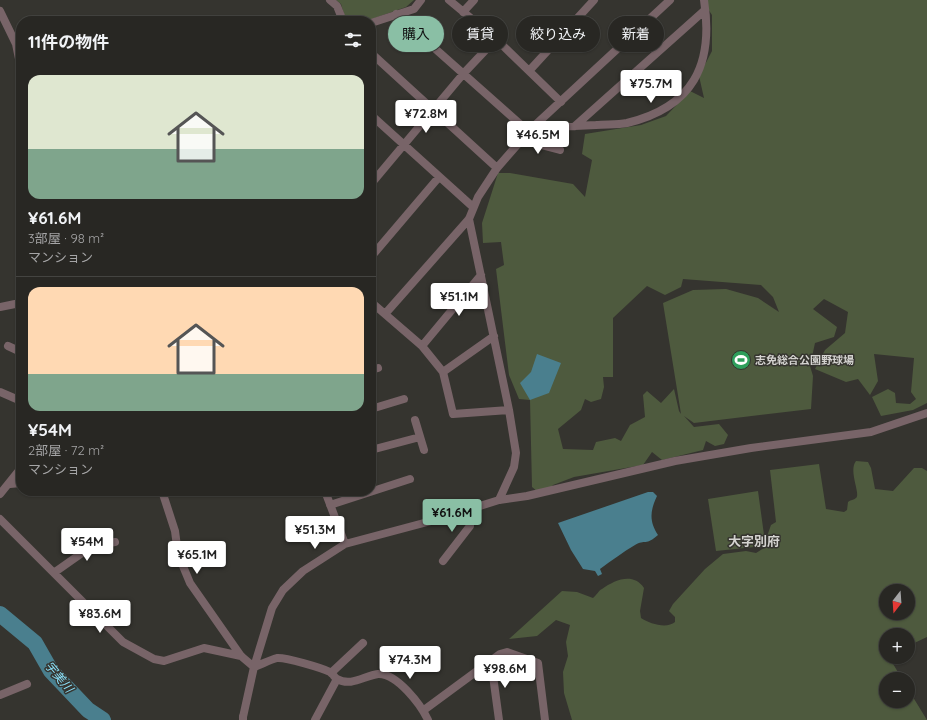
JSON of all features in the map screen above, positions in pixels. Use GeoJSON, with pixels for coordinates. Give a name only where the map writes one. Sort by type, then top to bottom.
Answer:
{"type":"FeatureCollection","features":[{"type":"Feature","properties":{"kind":"street"},"geometry":{"type":"LineString","coordinates":[[330,0],[337,6],[341,16]]}},
{"type":"Feature","properties":{"kind":"street"},"geometry":{"type":"LineString","coordinates":[[376,21],[414,9],[421,0]]}},
{"type":"Feature","properties":{"kind":"street"},"geometry":{"type":"LineString","coordinates":[[449,0],[469,16]]}},
{"type":"Feature","properties":{"kind":"street"},"geometry":{"type":"LineString","coordinates":[[464,12],[474,0]]}},
{"type":"Feature","properties":{"kind":"street"},"geometry":{"type":"LineString","coordinates":[[529,71],[594,0]]}},
{"type":"Feature","properties":{"kind":"street"},"geometry":{"type":"LineString","coordinates":[[385,314],[469,219],[478,197],[497,168],[530,130],[670,0]]}},
{"type":"Feature","properties":{"kind":"street"},"geometry":{"type":"LineString","coordinates":[[396,14],[530,130],[626,123],[656,113],[681,98],[696,78],[703,57],[706,38],[704,0]]}},
{"type":"Feature","properties":{"kind":"street"},"geometry":{"type":"LineString","coordinates":[[575,126],[705,10]]}},
{"type":"Feature","properties":{"kind":"street"},"geometry":{"type":"LineString","coordinates":[[0,11],[16,44]]}},
{"type":"Feature","properties":{"kind":"street"},"geometry":{"type":"LineString","coordinates":[[508,51],[561,102]]}},
{"type":"Feature","properties":{"kind":"street"},"geometry":{"type":"LineString","coordinates":[[376,178],[464,73],[484,52]]}},
{"type":"Feature","properties":{"kind":"street"},"geometry":{"type":"LineString","coordinates":[[376,58],[497,168]]}},
{"type":"Feature","properties":{"kind":"street"},"geometry":{"type":"LineString","coordinates":[[376,120],[474,207]]}},
{"type":"Feature","properties":{"kind":"street"},"geometry":{"type":"LineString","coordinates":[[522,140],[560,150]]}},
{"type":"Feature","properties":{"kind":"street"},"geometry":{"type":"LineString","coordinates":[[376,251],[439,177]]}},
{"type":"Feature","properties":{"kind":"street"},"geometry":{"type":"LineString","coordinates":[[469,219],[509,410],[516,453],[514,467],[499,500]]}},
{"type":"Feature","properties":{"kind":"street"},"geometry":{"type":"LineString","coordinates":[[422,346],[481,275]]}},
{"type":"Feature","properties":{"kind":"street"},"geometry":{"type":"LineString","coordinates":[[0,307],[15,304]]}},
{"type":"Feature","properties":{"kind":"street"},"geometry":{"type":"LineString","coordinates":[[376,306],[422,346],[443,372],[453,414],[509,410]]}},
{"type":"Feature","properties":{"kind":"street"},"geometry":{"type":"LineString","coordinates":[[443,372],[494,336]]}},
{"type":"Feature","properties":{"kind":"street"},"geometry":{"type":"LineString","coordinates":[[8,346],[16,350]]}},
{"type":"Feature","properties":{"kind":"street"},"geometry":{"type":"LineString","coordinates":[[0,392],[16,399]]}},
{"type":"Feature","properties":{"kind":"street"},"geometry":{"type":"LineString","coordinates":[[376,407],[404,399]]}},
{"type":"Feature","properties":{"kind":"street"},"geometry":{"type":"LineString","coordinates":[[243,719],[254,667],[272,608],[283,590],[313,562],[345,544],[499,500],[527,496],[675,461],[751,448],[871,432],[927,413]]}},
{"type":"Feature","properties":{"kind":"street"},"geometry":{"type":"LineString","coordinates":[[415,420],[424,450]]}},
{"type":"Feature","properties":{"kind":"street"},"geometry":{"type":"LineString","coordinates":[[376,449],[420,438]]}},
{"type":"Feature","properties":{"kind":"street"},"geometry":{"type":"LineString","coordinates":[[0,494],[16,475]]}},
{"type":"Feature","properties":{"kind":"street"},"geometry":{"type":"LineString","coordinates":[[376,490],[410,479]]}},
{"type":"Feature","properties":{"kind":"street"},"geometry":{"type":"LineString","coordinates":[[10,484],[16,483]]}},
{"type":"Feature","properties":{"kind":"street"},"geometry":{"type":"LineString","coordinates":[[164,496],[175,531],[178,554],[190,584],[241,656],[254,667]]}},
{"type":"Feature","properties":{"kind":"street"},"geometry":{"type":"LineString","coordinates":[[328,496],[345,544]]}},
{"type":"Feature","properties":{"kind":"street"},"geometry":{"type":"LineString","coordinates":[[330,504],[356,496]]}},
{"type":"Feature","properties":{"kind":"street"},"geometry":{"type":"LineString","coordinates":[[443,561],[470,526],[471,509]]}},
{"type":"Feature","properties":{"kind":"street"},"geometry":{"type":"LineString","coordinates":[[0,519],[55,572],[95,615],[123,642],[154,659],[164,661],[204,648],[241,656]]}},
{"type":"Feature","properties":{"kind":"street"},"geometry":{"type":"LineString","coordinates":[[55,572],[92,546],[116,542]]}},
{"type":"Feature","properties":{"kind":"street"},"geometry":{"type":"LineString","coordinates":[[316,720],[334,676],[364,643]]}},
{"type":"Feature","properties":{"kind":"street"},"geometry":{"type":"LineString","coordinates":[[424,710],[500,654],[507,652],[538,663],[545,720]]}},
{"type":"Feature","properties":{"kind":"street"},"geometry":{"type":"LineString","coordinates":[[254,667],[278,658],[313,666],[334,676],[356,682],[379,674],[395,680],[407,691],[424,710],[428,720]]}},
{"type":"Feature","properties":{"kind":"street"},"geometry":{"type":"LineString","coordinates":[[491,661],[499,720]]}},
{"type":"Feature","properties":{"kind":"street"},"geometry":{"type":"LineString","coordinates":[[0,695],[27,684]]}},
{"type":"Feature","properties":{"kind":"green space"},"geometry":{"type":"Polygon","coordinates":[[[336,0],[414,0],[406,7],[376,18],[376,16],[345,16],[341,4],[336,0]]]}},
{"type":"Feature","properties":{"kind":"green space"},"geometry":{"type":"Polygon","coordinates":[[[702,0],[927,0],[927,403],[913,410],[881,416],[872,397],[888,389],[895,393],[896,403],[910,404],[916,399],[911,392],[914,358],[874,354],[878,381],[870,395],[858,379],[846,382],[815,369],[825,350],[845,333],[848,312],[824,299],[813,309],[837,327],[834,337],[815,343],[810,366],[813,376],[811,409],[694,423],[684,416],[694,427],[719,424],[728,435],[724,444],[715,446],[706,441],[703,450],[662,460],[652,452],[643,465],[574,477],[553,485],[543,496],[532,487],[530,400],[519,399],[509,375],[496,269],[504,265],[501,242],[483,243],[482,223],[498,173],[510,173],[573,184],[585,197],[592,160],[582,154],[585,134],[641,125],[666,116],[690,91],[704,98],[699,76],[712,51],[712,15],[702,0]],[[683,279],[681,287],[665,295],[647,286],[613,318],[613,377],[603,377],[604,387],[601,399],[591,402],[585,399],[581,410],[558,429],[563,449],[593,450],[596,442],[615,438],[621,441],[630,425],[645,417],[643,395],[647,391],[661,403],[674,389],[681,414],[663,303],[693,290],[726,289],[758,298],[779,312],[773,297],[761,285],[683,279]]]}},
{"type":"Feature","properties":{"kind":"green space"},"geometry":{"type":"Polygon","coordinates":[[[856,461],[868,462],[871,468],[875,489],[893,491],[914,468],[922,468],[927,471],[927,637],[915,643],[915,628],[879,628],[879,664],[893,664],[898,672],[879,672],[879,708],[915,708],[915,700],[927,720],[572,720],[564,693],[563,672],[568,656],[566,642],[570,625],[556,620],[537,636],[509,639],[562,591],[577,592],[593,598],[599,591],[607,586],[624,579],[635,580],[644,588],[640,611],[641,618],[658,625],[672,624],[675,622],[675,617],[669,611],[673,604],[705,569],[723,554],[746,551],[756,553],[764,548],[764,546],[716,551],[708,499],[758,491],[765,542],[771,525],[776,522],[770,470],[819,464],[826,509],[844,512],[847,510],[848,502],[855,499],[857,496],[853,470],[856,461]]]}},
{"type":"Feature","properties":{"kind":"water"},"geometry":{"type":"Polygon","coordinates":[[[537,354],[561,363],[549,393],[530,400],[520,383],[531,372],[537,354]]]}},
{"type":"Feature","properties":{"kind":"water"},"geometry":{"type":"Polygon","coordinates":[[[648,492],[653,492],[657,496],[653,506],[652,520],[658,535],[651,540],[635,545],[600,569],[602,574],[598,576],[595,571],[583,569],[571,550],[558,523],[648,492]]]}},
{"type":"Feature","properties":{"kind":"waterway","name":"宇美川"},"geometry":{"type":"LineString","coordinates":[[0,614],[35,643],[51,671],[88,710],[103,720]]}},
{"type":"Feature","properties":{"kind":"place","name":"志免総合公園野球場"},"geometry":{"type":"Point","coordinates":[741,360]}},
{"type":"Feature","properties":{"kind":"district","name":"大字別府"},"geometry":{"type":"Point","coordinates":[754,541]}}]}
